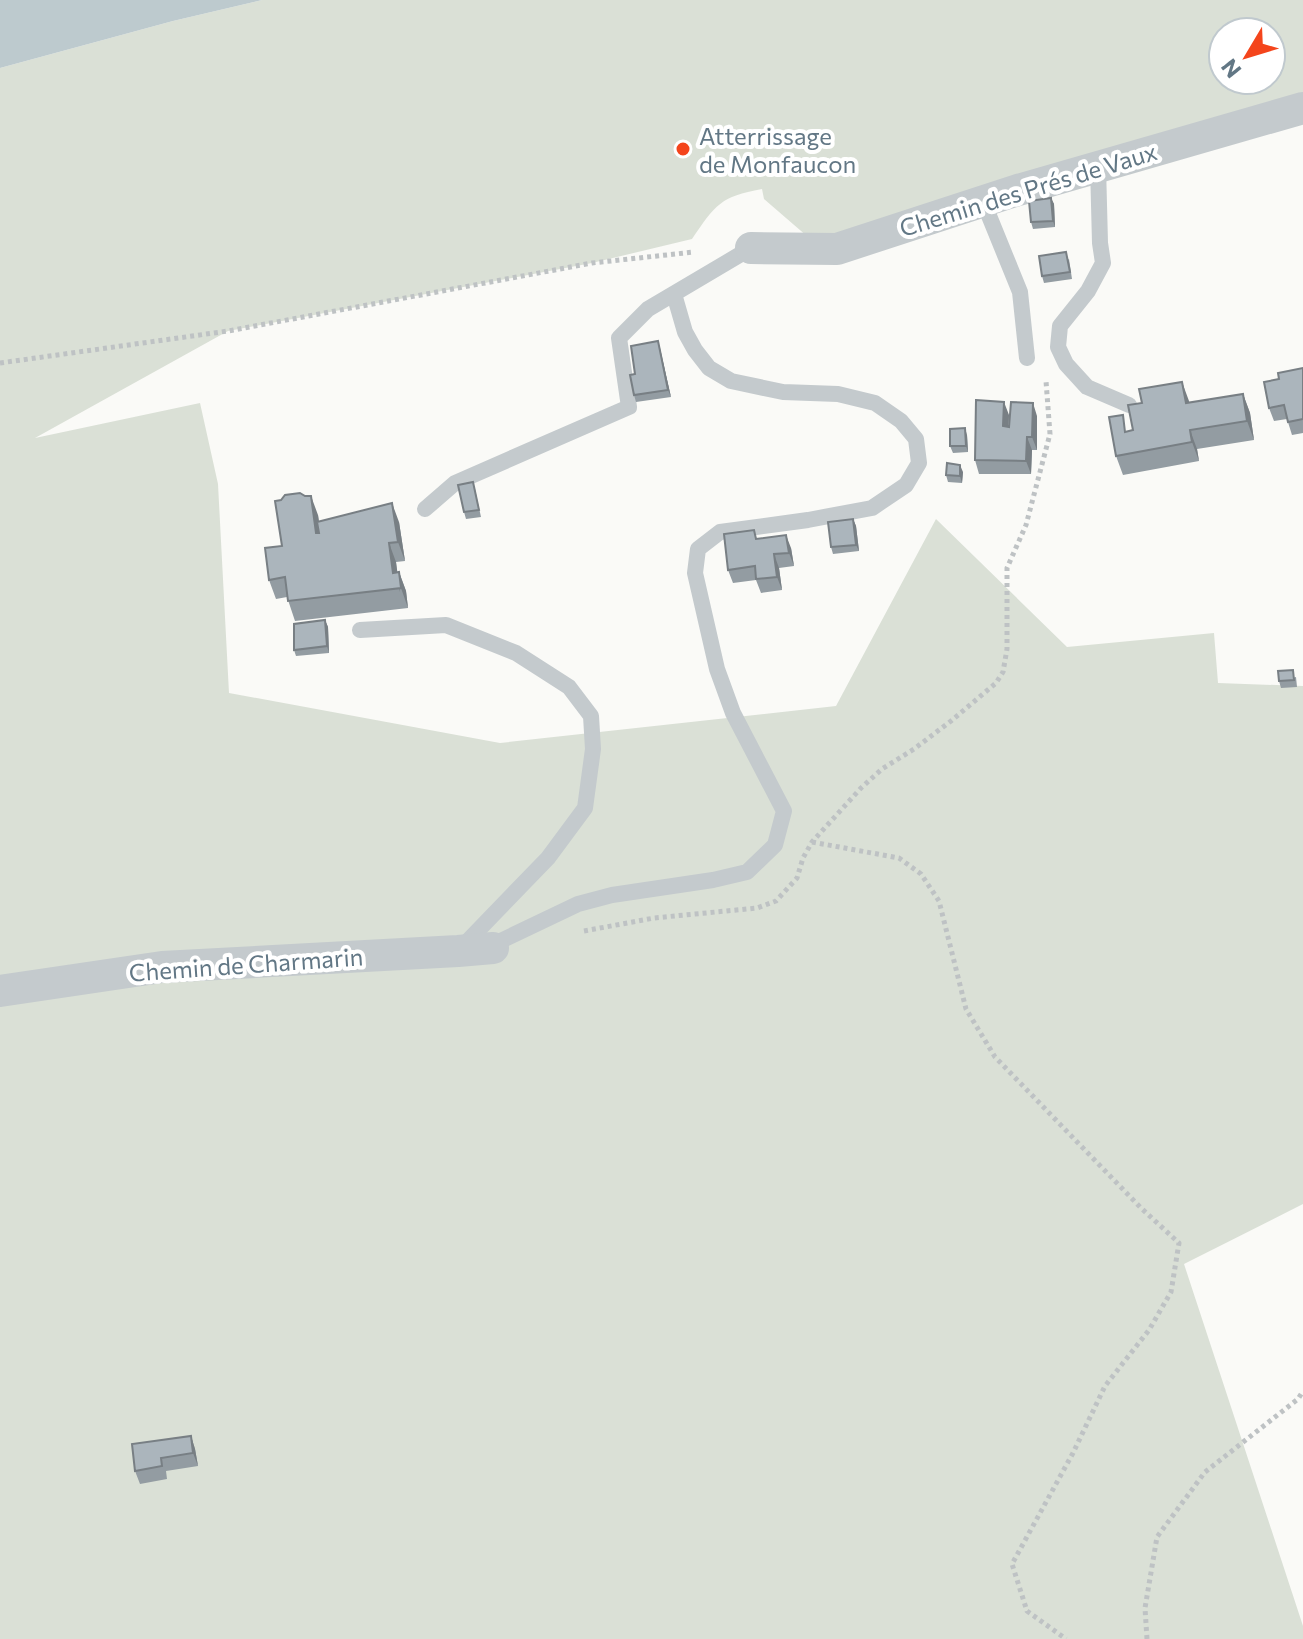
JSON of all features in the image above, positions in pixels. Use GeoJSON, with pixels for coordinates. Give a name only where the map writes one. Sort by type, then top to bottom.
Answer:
{"type":"FeatureCollection","features":[{"type":"Feature","properties":{"kind":"street","name":"Chemin des Prés de Vaux"},"geometry":{"type":"LineString","coordinates":[[751,248],[837,249],[1098,166],[1303,108]]}},
{"type":"Feature","properties":{"kind":"street","name":"Chemin de Charmarin"},"geometry":{"type":"LineString","coordinates":[[0,991],[162,967],[478,949]]}},
{"type":"Feature","properties":{"kind":"lane"},"geometry":{"type":"LineString","coordinates":[[1098,166],[1103,263],[1088,291],[1060,326],[1058,347],[1066,364],[1087,387],[1129,405]]}},
{"type":"Feature","properties":{"kind":"lane"},"geometry":{"type":"LineString","coordinates":[[983,201],[1020,292],[1027,358]]}},
{"type":"Feature","properties":{"kind":"lane"},"geometry":{"type":"LineString","coordinates":[[425,509],[455,483],[629,407],[619,338],[648,309],[751,248]]}},
{"type":"Feature","properties":{"kind":"lane"},"geometry":{"type":"LineString","coordinates":[[478,949],[578,904],[612,895],[747,872],[775,845],[784,811],[733,713],[717,669],[695,573],[698,549],[720,532],[872,508],[906,485],[919,463],[916,439],[901,421],[875,403],[838,394],[783,392],[731,381],[709,368],[685,332],[674,294]]}},
{"type":"Feature","properties":{"kind":"lane"},"geometry":{"type":"LineString","coordinates":[[360,630],[446,625],[516,653],[569,687],[591,716],[593,749],[585,808],[478,949]]}},
{"type":"Feature","properties":{"kind":"path"},"geometry":{"type":"LineString","coordinates":[[0,363],[228,331],[592,263],[751,248]]}},
{"type":"Feature","properties":{"kind":"path"},"geometry":{"type":"LineString","coordinates":[[571,933],[654,918],[757,908],[776,901],[797,878],[812,842],[861,788],[996,683],[1003,672],[1007,649],[1007,568],[1026,525],[1050,434],[1046,376]]}},
{"type":"Feature","properties":{"kind":"path"},"geometry":{"type":"LineString","coordinates":[[812,842],[899,858],[921,874],[939,901],[966,1009],[995,1057],[1141,1208],[1179,1243],[1171,1292],[1149,1330],[1105,1386],[1073,1453],[1012,1564],[1027,1611],[1066,1639]]}},
{"type":"Feature","properties":{"kind":"path"},"geometry":{"type":"LineString","coordinates":[[1147,1639],[1145,1608],[1157,1537],[1205,1472],[1298,1399],[1303,1391]]}},
{"type":"Feature","properties":{"kind":"shaded area"},"geometry":{"type":"Polygon","coordinates":[[[0,0],[262,0],[0,68],[0,0]]]}},
{"type":"Feature","properties":{"kind":"shaded area"},"geometry":{"type":"Polygon","coordinates":[[[262,0],[1303,0],[1303,110],[837,249],[808,237],[764,199],[762,189],[748,192],[720,204],[692,239],[592,263],[228,331],[35,438],[200,403],[218,484],[229,693],[500,743],[836,706],[936,519],[1067,647],[1214,633],[1218,683],[1303,686],[1303,1204],[1184,1264],[1303,1626],[1303,1639],[0,1639],[0,68],[262,0]]]}},
{"type":"Feature","properties":{"kind":"building"},"geometry":{"type":"Polygon","coordinates":[[[1051,198],[1053,221],[1031,222],[1029,201],[1051,198]]]}},
{"type":"Feature","properties":{"kind":"building"},"geometry":{"type":"Polygon","coordinates":[[[1066,252],[1070,272],[1042,276],[1039,256],[1066,252]]]}},
{"type":"Feature","properties":{"kind":"building"},"geometry":{"type":"Polygon","coordinates":[[[658,341],[668,390],[634,395],[630,375],[635,374],[631,346],[658,341]]]}},
{"type":"Feature","properties":{"kind":"building"},"geometry":{"type":"Polygon","coordinates":[[[1303,368],[1303,419],[1288,422],[1284,405],[1269,408],[1264,382],[1279,379],[1278,373],[1303,368]]]}},
{"type":"Feature","properties":{"kind":"building"},"geometry":{"type":"Polygon","coordinates":[[[1182,382],[1186,403],[1243,394],[1247,421],[1190,430],[1192,442],[1116,456],[1109,417],[1123,415],[1125,432],[1133,430],[1128,405],[1142,403],[1139,389],[1182,382]]]}},
{"type":"Feature","properties":{"kind":"building"},"geometry":{"type":"Polygon","coordinates":[[[976,400],[1004,402],[1003,426],[1009,427],[1011,402],[1033,403],[1032,437],[1027,437],[1026,461],[975,460],[976,400]]]}},
{"type":"Feature","properties":{"kind":"building"},"geometry":{"type":"Polygon","coordinates":[[[965,428],[966,446],[950,446],[950,429],[965,428]]]}},
{"type":"Feature","properties":{"kind":"building"},"geometry":{"type":"Polygon","coordinates":[[[947,463],[960,465],[960,476],[946,475],[947,463]]]}},
{"type":"Feature","properties":{"kind":"building"},"geometry":{"type":"Polygon","coordinates":[[[473,482],[479,510],[464,512],[458,485],[473,482]]]}},
{"type":"Feature","properties":{"kind":"building"},"geometry":{"type":"Polygon","coordinates":[[[300,493],[311,496],[316,533],[319,533],[317,522],[392,503],[398,542],[389,543],[393,573],[399,572],[401,588],[288,601],[285,577],[269,580],[265,548],[282,546],[275,501],[285,495],[300,493]]]}},
{"type":"Feature","properties":{"kind":"building"},"geometry":{"type":"Polygon","coordinates":[[[853,519],[856,545],[831,547],[828,522],[853,519]]]}},
{"type":"Feature","properties":{"kind":"building"},"geometry":{"type":"Polygon","coordinates":[[[754,530],[756,539],[786,535],[789,553],[774,554],[777,577],[756,579],[755,566],[728,570],[724,534],[754,530]]]}},
{"type":"Feature","properties":{"kind":"building"},"geometry":{"type":"Polygon","coordinates":[[[325,620],[327,646],[294,650],[294,624],[325,620]]]}},
{"type":"Feature","properties":{"kind":"building"},"geometry":{"type":"Polygon","coordinates":[[[1293,670],[1294,680],[1279,681],[1278,671],[1293,670]]]}},
{"type":"Feature","properties":{"kind":"building"},"geometry":{"type":"Polygon","coordinates":[[[191,1436],[193,1453],[161,1458],[162,1466],[135,1471],[132,1444],[191,1436]]]}},
{"type":"Feature","properties":{"kind":"place","name":"Atterrissage de Monfaucon"},"geometry":{"type":"Point","coordinates":[683,149]}}]}
